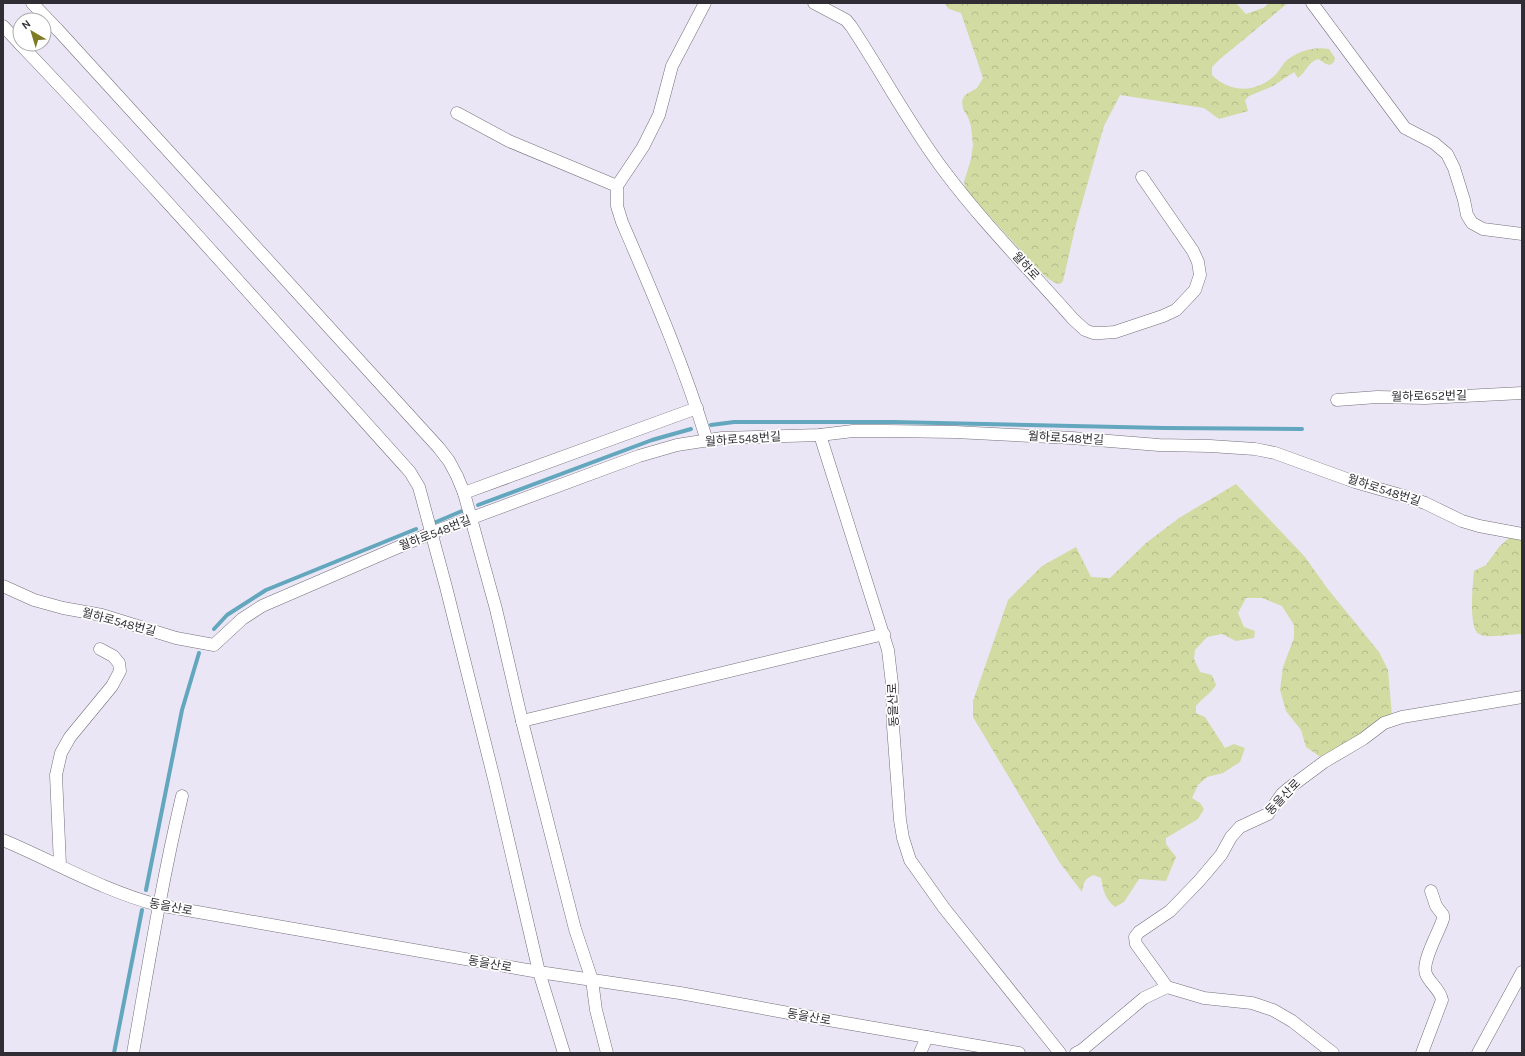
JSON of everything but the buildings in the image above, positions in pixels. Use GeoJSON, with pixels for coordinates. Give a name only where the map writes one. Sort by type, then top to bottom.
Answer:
{"type":"FeatureCollection","features":[{"type":"Feature","properties":{"kind":"street"},"geometry":{"type":"LineString","coordinates":[[32,3],[74,47],[439,448],[452,466],[464,493],[496,609],[522,721],[575,928],[592,980],[596,1010],[606,1053]]}},
{"type":"Feature","properties":{"kind":"street"},"geometry":{"type":"LineString","coordinates":[[705,3],[672,66],[659,115],[643,147],[617,186],[617,206],[622,222],[668,330],[697,408],[707,441]]}},
{"type":"Feature","properties":{"kind":"street","name":"월하로"},"geometry":{"type":"LineString","coordinates":[[814,3],[846,20],[915,129],[945,173],[986,223],[1073,319],[1085,330],[1093,333],[1115,332],[1176,310],[1195,290],[1200,275],[1198,262],[1193,251],[1142,177]]}},
{"type":"Feature","properties":{"kind":"street"},"geometry":{"type":"LineString","coordinates":[[1312,3],[1405,128],[1434,142],[1446,154],[1454,168],[1467,215],[1472,223],[1483,229],[1522,234]]}},
{"type":"Feature","properties":{"kind":"street"},"geometry":{"type":"LineString","coordinates":[[3,26],[12,36]]}},
{"type":"Feature","properties":{"kind":"street"},"geometry":{"type":"LineString","coordinates":[[27,52],[149,183],[410,472],[419,487],[446,587],[489,760],[539,972],[564,1053]]}},
{"type":"Feature","properties":{"kind":"street"},"geometry":{"type":"LineString","coordinates":[[457,113],[509,141],[617,186]]}},
{"type":"Feature","properties":{"kind":"street","name":"월하로652번길"},"geometry":{"type":"LineString","coordinates":[[1337,400],[1377,397],[1425,398],[1522,393]]}},
{"type":"Feature","properties":{"kind":"street"},"geometry":{"type":"LineString","coordinates":[[464,493],[697,408]]}},
{"type":"Feature","properties":{"kind":"street","name":"월하로548번길"},"geometry":{"type":"LineString","coordinates":[[3,586],[34,600],[63,608],[102,615],[176,638],[214,645],[242,619],[262,606],[431,533],[639,456],[677,445],[722,438],[820,435],[853,431],[955,432],[1113,440],[1159,445],[1255,449],[1275,453],[1355,482],[1404,496],[1462,521],[1479,526],[1522,534]]}},
{"type":"Feature","properties":{"kind":"street","name":"동을산로"},"geometry":{"type":"LineString","coordinates":[[820,435],[888,650],[892,684],[893,726],[900,820],[903,838],[910,860],[944,908],[1060,1053]]}},
{"type":"Feature","properties":{"kind":"street"},"geometry":{"type":"LineString","coordinates":[[522,721],[884,634]]}},
{"type":"Feature","properties":{"kind":"street"},"geometry":{"type":"LineString","coordinates":[[60,865],[60,834],[56,790],[58,764],[61,753],[70,737],[114,682],[120,671],[119,663],[113,656],[100,649]]}},
{"type":"Feature","properties":{"kind":"street","name":"동을산로"},"geometry":{"type":"LineString","coordinates":[[1167,987],[1136,944],[1135,938],[1139,932],[1170,911],[1199,881],[1221,855],[1231,837],[1240,827],[1268,814],[1282,794],[1306,774],[1363,739],[1384,723],[1402,717],[1522,697]]}},
{"type":"Feature","properties":{"kind":"street"},"geometry":{"type":"LineString","coordinates":[[132,1053],[158,905],[182,796]]}},
{"type":"Feature","properties":{"kind":"street","name":"동을산로"},"geometry":{"type":"LineString","coordinates":[[3,840],[120,894],[158,905],[539,972],[680,993],[1020,1053]]}},
{"type":"Feature","properties":{"kind":"street"},"geometry":{"type":"LineString","coordinates":[[1422,1053],[1442,1000],[1438,990],[1428,979],[1425,971],[1427,960],[1443,919],[1443,915],[1436,906],[1431,891]]}},
{"type":"Feature","properties":{"kind":"street"},"geometry":{"type":"LineString","coordinates":[[1478,1053],[1522,972]]}},
{"type":"Feature","properties":{"kind":"street"},"geometry":{"type":"LineString","coordinates":[[1076,1053],[1082,1050],[1144,998],[1167,987],[1204,998],[1252,1003],[1273,1010],[1292,1020],[1333,1053]]}},
{"type":"Feature","properties":{"kind":"street"},"geometry":{"type":"LineString","coordinates":[[920,1053],[927,1037]]}},
{"type":"Feature","properties":{"kind":"green space"},"geometry":{"type":"Polygon","coordinates":[[[944,3],[1236,3],[1246,14],[1263,8],[1270,3],[1288,3],[1220,59],[1212,67],[1212,75],[1219,81],[1235,88],[1251,88],[1267,82],[1276,74],[1290,57],[1300,52],[1318,48],[1329,49],[1335,58],[1334,62],[1330,65],[1318,59],[1314,61],[1298,78],[1294,72],[1273,86],[1249,96],[1245,100],[1248,111],[1219,119],[1204,108],[1120,95],[1104,126],[1076,224],[1063,281],[1060,284],[1051,280],[1042,273],[966,191],[964,182],[971,159],[973,145],[971,126],[963,109],[962,101],[965,95],[977,88],[983,78],[961,13],[949,9],[944,3]]]}},
{"type":"Feature","properties":{"kind":"green space"},"geometry":{"type":"Polygon","coordinates":[[[1236,484],[1305,557],[1327,588],[1379,652],[1388,670],[1392,716],[1322,758],[1306,747],[1301,730],[1286,711],[1280,690],[1283,667],[1294,638],[1294,625],[1282,606],[1262,598],[1246,598],[1238,613],[1244,627],[1255,631],[1254,638],[1236,641],[1222,634],[1207,637],[1195,650],[1194,659],[1200,672],[1212,675],[1216,685],[1212,691],[1196,706],[1196,713],[1205,717],[1225,748],[1234,744],[1245,748],[1240,762],[1223,773],[1207,777],[1198,785],[1192,798],[1200,803],[1204,809],[1198,819],[1166,838],[1166,844],[1176,857],[1166,881],[1139,879],[1124,902],[1115,907],[1105,894],[1101,878],[1094,875],[1088,878],[1084,883],[1082,892],[1060,863],[973,717],[973,701],[1008,600],[1042,566],[1076,547],[1091,577],[1110,578],[1146,543],[1179,518],[1236,484]]]}},
{"type":"Feature","properties":{"kind":"green space"},"geometry":{"type":"Polygon","coordinates":[[[1511,536],[1522,538],[1522,634],[1493,636],[1482,635],[1476,630],[1473,623],[1472,604],[1474,571],[1486,565],[1499,547],[1511,536]]]}},
{"type":"Feature","properties":{"kind":"waterway"},"geometry":{"type":"LineString","coordinates":[[711,425],[734,422],[893,422],[1164,428],[1302,429]]}},
{"type":"Feature","properties":{"kind":"waterway"},"geometry":{"type":"LineString","coordinates":[[478,505],[652,440],[691,429]]}},
{"type":"Feature","properties":{"kind":"waterway"},"geometry":{"type":"LineString","coordinates":[[436,522],[462,511]]}},
{"type":"Feature","properties":{"kind":"waterway"},"geometry":{"type":"LineString","coordinates":[[214,629],[227,615],[266,590],[416,529]]}},
{"type":"Feature","properties":{"kind":"waterway"},"geometry":{"type":"LineString","coordinates":[[146,890],[182,710],[199,653]]}},
{"type":"Feature","properties":{"kind":"waterway"},"geometry":{"type":"LineString","coordinates":[[114,1053],[142,910]]}}]}
